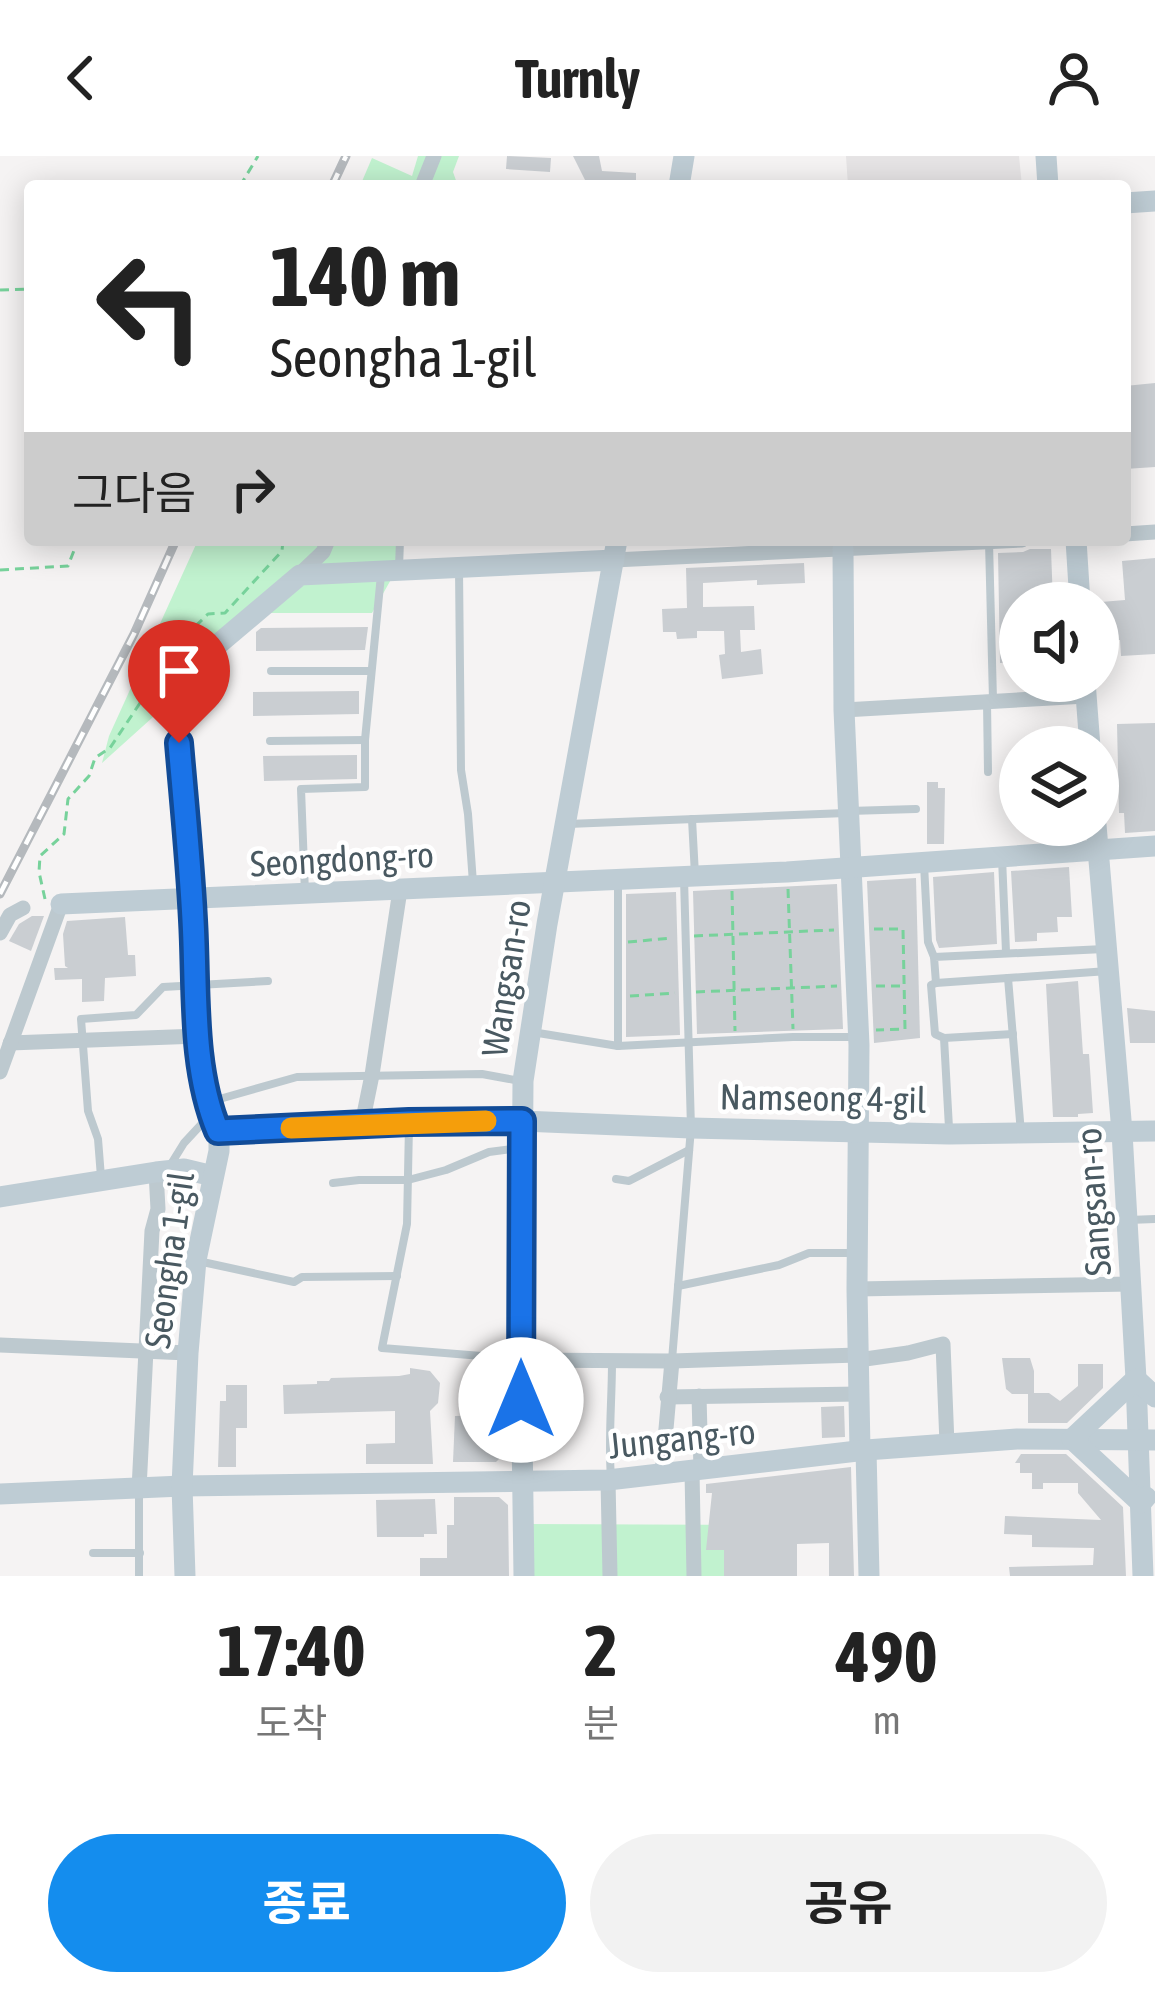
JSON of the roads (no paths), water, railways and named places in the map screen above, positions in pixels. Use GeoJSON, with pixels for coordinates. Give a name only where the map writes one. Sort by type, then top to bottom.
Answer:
{"type":"FeatureCollection","features":[{"type":"Feature","properties":{"kind":"street"},"geometry":{"type":"LineString","coordinates":[[212,1116],[199,1036],[178,687],[190,668],[300,575],[328,555],[390,572],[616,550],[906,546]]}},
{"type":"Feature","properties":{"kind":"street"},"geometry":{"type":"LineString","coordinates":[[1076,546],[1079,582]]}},
{"type":"Feature","properties":{"kind":"street"},"geometry":{"type":"LineString","coordinates":[[843,549],[844,710],[860,1132],[858,1357],[869,1576]]}},
{"type":"Feature","properties":{"kind":"street","name":"Wangsan-ro"},"geometry":{"type":"LineString","coordinates":[[524,1576],[523,1081],[564,824],[616,550]]}},
{"type":"Feature","properties":{"kind":"street"},"geometry":{"type":"LineString","coordinates":[[844,710],[999,701]]}},
{"type":"Feature","properties":{"kind":"street","name":"Sangsan-ro"},"geometry":{"type":"LineString","coordinates":[[1098,846],[1122,1132],[1136,1379],[1147,1440],[1143,1576]]}},
{"type":"Feature","properties":{"kind":"street","name":"Seongdong-ro"},"geometry":{"type":"LineString","coordinates":[[54,905],[787,872],[1155,846]]}},
{"type":"Feature","properties":{"kind":"street"},"geometry":{"type":"LineString","coordinates":[[362,1124],[400,890]]}},
{"type":"Feature","properties":{"kind":"street"},"geometry":{"type":"LineString","coordinates":[[0,1072],[54,905]]}},
{"type":"Feature","properties":{"kind":"street"},"geometry":{"type":"LineString","coordinates":[[0,933],[10,915],[23,908]]}},
{"type":"Feature","properties":{"kind":"street"},"geometry":{"type":"LineString","coordinates":[[10,1043],[199,1036]]}},
{"type":"Feature","properties":{"kind":"street","name":"Seongha 1-gil"},"geometry":{"type":"LineString","coordinates":[[185,1576],[182,1486],[188,1352],[196,1260],[219,1151],[212,1116],[362,1124],[522,1121]]}},
{"type":"Feature","properties":{"kind":"street","name":"Namseong 4-gil"},"geometry":{"type":"LineString","coordinates":[[522,1121],[690,1139],[860,1132],[1155,1131]]}},
{"type":"Feature","properties":{"kind":"street"},"geometry":{"type":"LineString","coordinates":[[0,1197],[162,1171],[184,1169],[213,1176]]}},
{"type":"Feature","properties":{"kind":"street"},"geometry":{"type":"LineString","coordinates":[[139,1489],[152,1231],[162,1171]]}},
{"type":"Feature","properties":{"kind":"street"},"geometry":{"type":"LineString","coordinates":[[857,1288],[1131,1284]]}},
{"type":"Feature","properties":{"kind":"street"},"geometry":{"type":"LineString","coordinates":[[520,1360],[858,1357],[908,1353],[943,1344],[947,1444]]}},
{"type":"Feature","properties":{"kind":"street"},"geometry":{"type":"LineString","coordinates":[[0,1345],[188,1352]]}},
{"type":"Feature","properties":{"kind":"street"},"geometry":{"type":"LineString","coordinates":[[662,1474],[672,1361]]}},
{"type":"Feature","properties":{"kind":"street"},"geometry":{"type":"LineString","coordinates":[[1148,1496],[1072,1439],[1136,1379],[1155,1396]]}},
{"type":"Feature","properties":{"kind":"street"},"geometry":{"type":"LineString","coordinates":[[667,1396],[859,1394]]}},
{"type":"Feature","properties":{"kind":"street"},"geometry":{"type":"LineString","coordinates":[[694,1576],[699,1396]]}},
{"type":"Feature","properties":{"kind":"street","name":"Jungang-ro"},"geometry":{"type":"LineString","coordinates":[[0,1494],[182,1486],[609,1480],[863,1450],[1072,1439],[1147,1440]]}},
{"type":"Feature","properties":{"kind":"street"},"geometry":{"type":"LineString","coordinates":[[609,1480],[610,1576]]}},
{"type":"Feature","properties":{"kind":"lane"},"geometry":{"type":"LineString","coordinates":[[305,894],[301,789],[365,787],[370,671],[398,546]]}},
{"type":"Feature","properties":{"kind":"lane"},"geometry":{"type":"LineString","coordinates":[[988,772],[989,546]]}},
{"type":"Feature","properties":{"kind":"lane"},"geometry":{"type":"LineString","coordinates":[[458,567],[460,770],[473,885]]}},
{"type":"Feature","properties":{"kind":"lane"},"geometry":{"type":"LineString","coordinates":[[271,671],[370,671]]}},
{"type":"Feature","properties":{"kind":"lane"},"geometry":{"type":"LineString","coordinates":[[270,741],[365,740]]}},
{"type":"Feature","properties":{"kind":"lane"},"geometry":{"type":"LineString","coordinates":[[564,824],[916,808]]}},
{"type":"Feature","properties":{"kind":"lane"},"geometry":{"type":"LineString","coordinates":[[672,1361],[690,1139],[685,936],[692,819]]}},
{"type":"Feature","properties":{"kind":"lane"},"geometry":{"type":"LineString","coordinates":[[1001,857],[1006,952]]}},
{"type":"Feature","properties":{"kind":"lane"},"geometry":{"type":"LineString","coordinates":[[924,863],[928,942],[936,983]]}},
{"type":"Feature","properties":{"kind":"lane"},"geometry":{"type":"LineString","coordinates":[[618,879],[618,1046]]}},
{"type":"Feature","properties":{"kind":"lane"},"geometry":{"type":"LineString","coordinates":[[933,954],[1006,952],[1107,960]]}},
{"type":"Feature","properties":{"kind":"lane"},"geometry":{"type":"LineString","coordinates":[[1013,1034],[944,1038],[935,1034],[931,986],[1107,960]]}},
{"type":"Feature","properties":{"kind":"lane"},"geometry":{"type":"LineString","coordinates":[[1008,978],[1021,1134]]}},
{"type":"Feature","properties":{"kind":"lane"},"geometry":{"type":"LineString","coordinates":[[101,1179],[98,1139],[88,1111],[81,1018],[136,1015],[164,987],[268,981]]}},
{"type":"Feature","properties":{"kind":"lane"},"geometry":{"type":"LineString","coordinates":[[531,1032],[618,1046],[857,1034]]}},
{"type":"Feature","properties":{"kind":"lane"},"geometry":{"type":"LineString","coordinates":[[944,1038],[949,1134]]}},
{"type":"Feature","properties":{"kind":"lane"},"geometry":{"type":"LineString","coordinates":[[162,1171],[212,1116],[297,1077],[482,1074],[523,1081]]}},
{"type":"Feature","properties":{"kind":"lane"},"geometry":{"type":"LineString","coordinates":[[409,1122],[407,1224],[382,1348],[520,1360]]}},
{"type":"Feature","properties":{"kind":"lane"},"geometry":{"type":"LineString","coordinates":[[616,1179],[628,1180],[690,1139]]}},
{"type":"Feature","properties":{"kind":"lane"},"geometry":{"type":"LineString","coordinates":[[333,1184],[408,1180],[489,1152],[522,1148]]}},
{"type":"Feature","properties":{"kind":"lane"},"geometry":{"type":"LineString","coordinates":[[1128,1220],[1155,1219]]}},
{"type":"Feature","properties":{"kind":"lane"},"geometry":{"type":"LineString","coordinates":[[678,1286],[779,1265],[809,1253],[858,1253]]}},
{"type":"Feature","properties":{"kind":"lane"},"geometry":{"type":"LineString","coordinates":[[196,1260],[294,1282],[302,1277],[397,1276]]}},
{"type":"Feature","properties":{"kind":"lane"},"geometry":{"type":"LineString","coordinates":[[609,1480],[612,1360]]}},
{"type":"Feature","properties":{"kind":"lane"},"geometry":{"type":"LineString","coordinates":[[139,1489],[139,1576]]}},
{"type":"Feature","properties":{"kind":"lane"},"geometry":{"type":"LineString","coordinates":[[93,1553],[140,1553]]}},
{"type":"Feature","properties":{"kind":"railway"},"geometry":{"type":"LineString","coordinates":[[335,180],[346,156]]}},
{"type":"Feature","properties":{"kind":"railway"},"geometry":{"type":"LineString","coordinates":[[0,894],[134,634],[173,546]]}}]}
